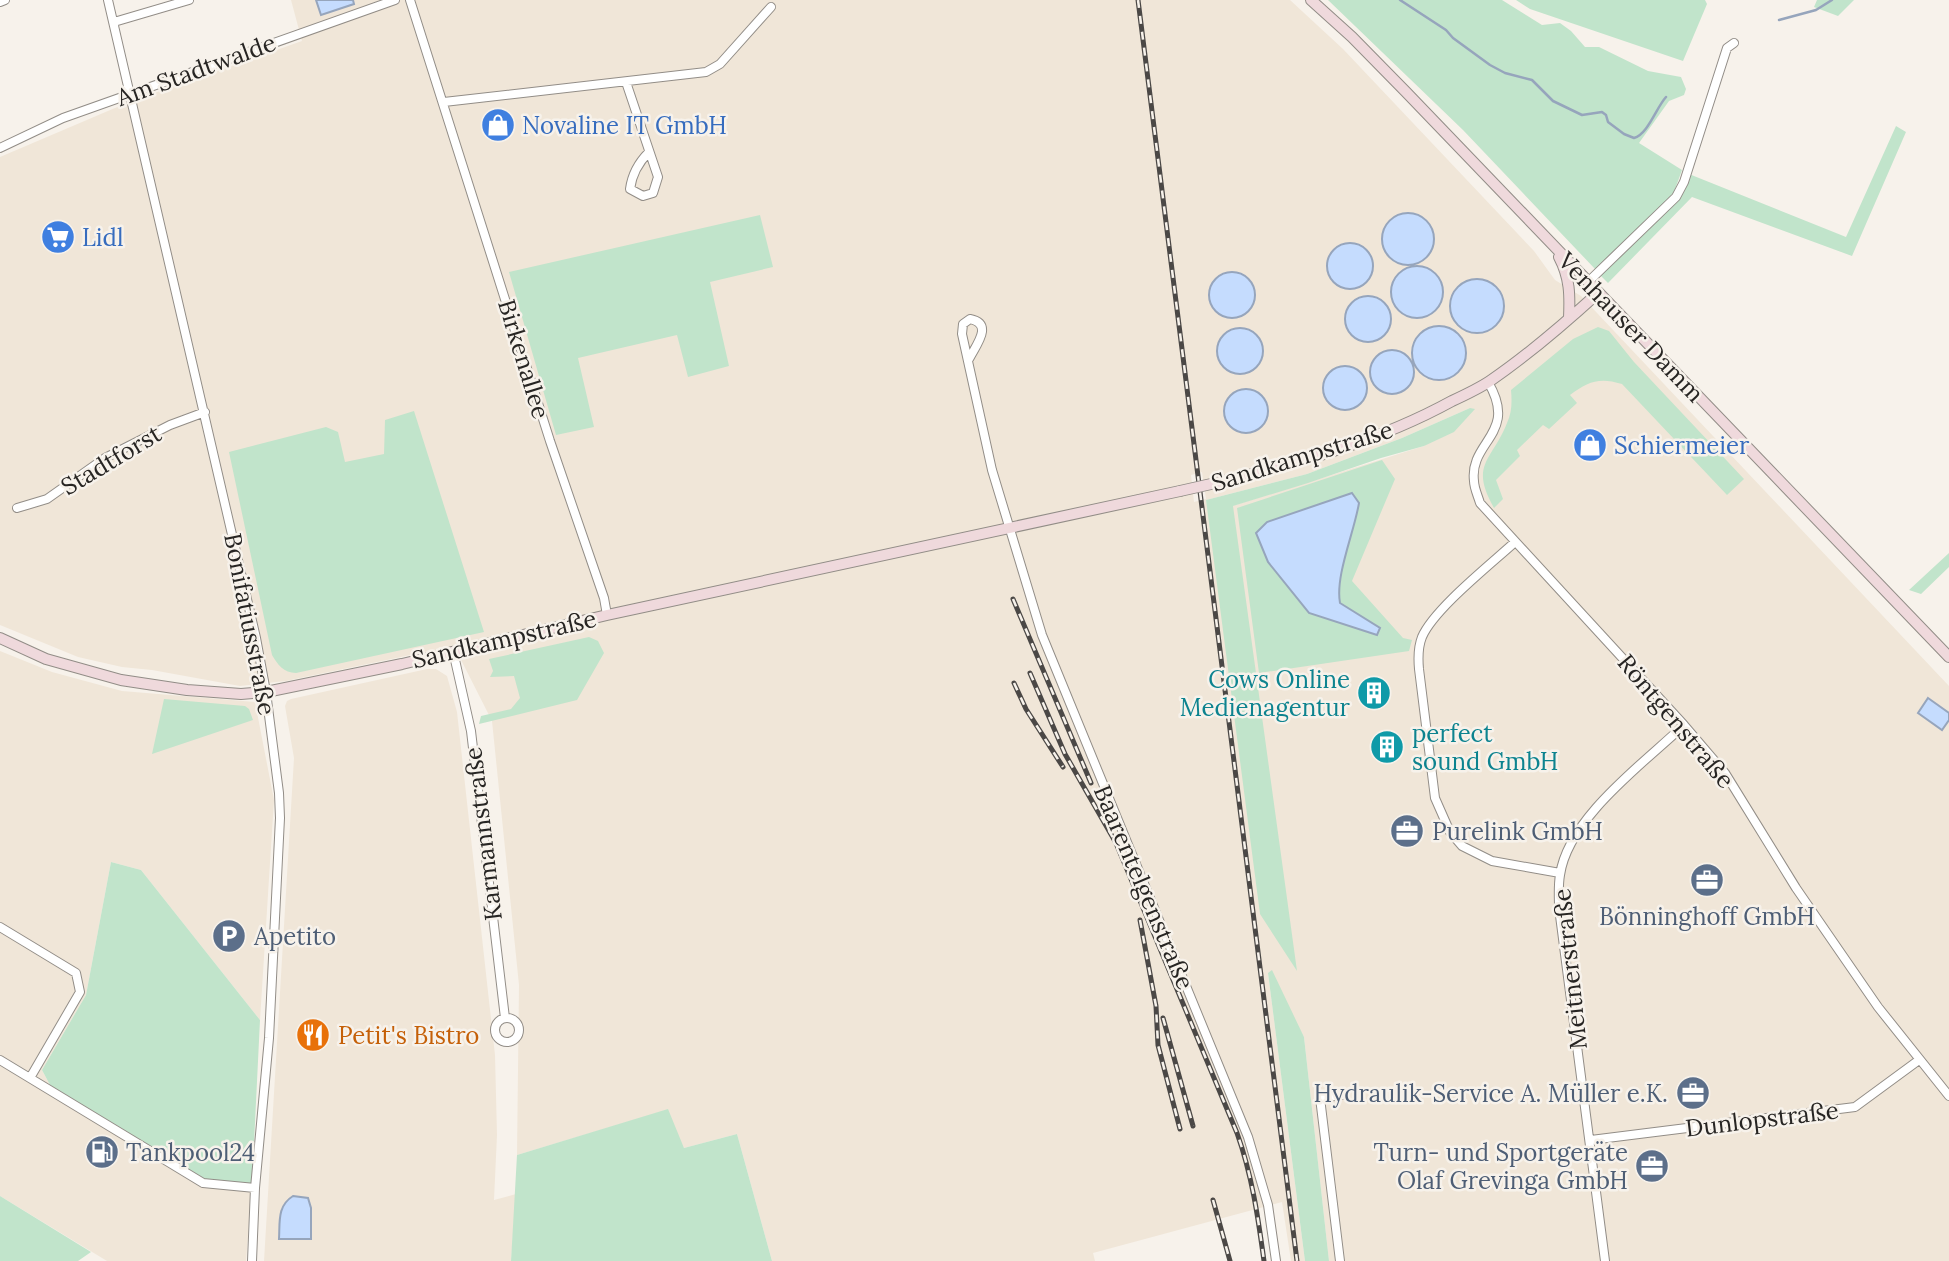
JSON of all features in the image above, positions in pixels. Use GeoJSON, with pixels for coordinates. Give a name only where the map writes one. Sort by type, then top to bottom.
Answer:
{"type":"FeatureCollection","features":[{"type":"Feature","properties":{"kind":"street"},"geometry":{"type":"LineString","coordinates":[[0,2],[5,0]]}},
{"type":"Feature","properties":{"kind":"street","name":"Bonifatiusstraße"},"geometry":{"type":"LineString","coordinates":[[108,0],[244,579],[266,692],[279,793],[280,850],[252,1261]]}},
{"type":"Feature","properties":{"kind":"street"},"geometry":{"type":"LineString","coordinates":[[114,22],[189,0]]}},
{"type":"Feature","properties":{"kind":"street","name":"Am Stadtwalde"},"geometry":{"type":"LineString","coordinates":[[0,148],[63,118],[395,0]]}},
{"type":"Feature","properties":{"kind":"street","name":"Birkenallee"},"geometry":{"type":"LineString","coordinates":[[410,0],[550,441],[604,598],[607,615]]}},
{"type":"Feature","properties":{"kind":"street","name":"Venhauser Damm"},"geometry":{"type":"LineString","coordinates":[[1311,0],[1361,46],[1949,657]]}},
{"type":"Feature","properties":{"kind":"street"},"geometry":{"type":"LineString","coordinates":[[444,102],[706,72],[720,64],[771,7]]}},
{"type":"Feature","properties":{"kind":"street"},"geometry":{"type":"LineString","coordinates":[[1588,282],[1676,197],[1684,182],[1727,48],[1734,43]]}},
{"type":"Feature","properties":{"kind":"street"},"geometry":{"type":"LineString","coordinates":[[626,82],[658,177],[653,192],[643,195],[631,188],[632,180],[640,161],[649,152]]}},
{"type":"Feature","properties":{"kind":"street"},"geometry":{"type":"LineString","coordinates":[[1539,231],[1557,253],[1567,271],[1570,284],[1569,318]]}},
{"type":"Feature","properties":{"kind":"street","name":"Sandkampstraße"},"geometry":{"type":"LineString","coordinates":[[0,638],[46,659],[121,680],[187,690],[241,694],[266,692],[607,615],[1010,529],[1295,463],[1375,438],[1433,412],[1488,382],[1598,293]]}},
{"type":"Feature","properties":{"kind":"street"},"geometry":{"type":"LineString","coordinates":[[969,359],[992,470],[1010,529]]}},
{"type":"Feature","properties":{"kind":"street","name":"Röntgenstraße"},"geometry":{"type":"LineString","coordinates":[[1488,382],[1497,397],[1500,416],[1476,463],[1473,480],[1480,503],[1684,724],[1725,774],[1796,888],[1878,1007],[1949,1096]]}},
{"type":"Feature","properties":{"kind":"street","name":"Stadtforst"},"geometry":{"type":"LineString","coordinates":[[16,508],[47,499],[105,458],[170,425],[205,412]]}},
{"type":"Feature","properties":{"kind":"street","name":"Baarentelgenstraße"},"geometry":{"type":"LineString","coordinates":[[1010,529],[1042,635],[1067,700],[1248,1137],[1264,1186],[1276,1261]]}},
{"type":"Feature","properties":{"kind":"street"},"geometry":{"type":"LineString","coordinates":[[1515,542],[1442,609],[1423,636],[1418,656],[1434,798],[1450,832],[1462,846],[1492,861],[1560,873]]}},
{"type":"Feature","properties":{"kind":"street","name":"Karmannstraße"},"geometry":{"type":"LineString","coordinates":[[453,651],[473,745],[505,1018]]}},
{"type":"Feature","properties":{"kind":"street","name":"Meitnerstraße"},"geometry":{"type":"LineString","coordinates":[[1605,1261],[1559,908],[1560,873],[1573,839],[1592,812],[1684,724]]}},
{"type":"Feature","properties":{"kind":"street"},"geometry":{"type":"LineString","coordinates":[[0,928],[76,973],[79,992],[30,1078]]}},
{"type":"Feature","properties":{"kind":"street"},"geometry":{"type":"LineString","coordinates":[[0,1060],[204,1183],[256,1188]]}},
{"type":"Feature","properties":{"kind":"street","name":"Dunlopstraße"},"geometry":{"type":"LineString","coordinates":[[1591,1140],[1855,1107],[1919,1060]]}},
{"type":"Feature","properties":{"kind":"street"},"geometry":{"type":"LineString","coordinates":[[1340,1261],[1320,1098],[1342,1095]]}},
{"type":"Feature","properties":{"kind":"shaded area"},"geometry":{"type":"Polygon","coordinates":[[[291,0],[1290,0],[1343,49],[1534,251],[1555,280],[1581,296],[1949,686],[1949,1261],[1329,1261],[1304,1037],[1268,973],[1305,1261],[1291,1261],[1282,1202],[1093,1253],[1095,1261],[772,1261],[737,1134],[684,1148],[664,1111],[517,1155],[519,985],[492,721],[454,646],[286,681],[240,686],[78,657],[0,625],[0,157],[129,102],[302,41],[291,0]],[[1470,408],[1402,438],[1307,474],[1206,500],[1296,969],[1232,506],[1424,446],[1470,408]],[[1202,472],[1191,475],[1194,502],[1206,499],[1202,472]]]}},
{"type":"Feature","properties":{"kind":"shaded area"},"geometry":{"type":"Polygon","coordinates":[[[0,651],[52,672],[122,691],[255,702],[274,800],[260,1020],[141,870],[111,862],[86,995],[42,1070],[50,1085],[205,1179],[252,1184],[246,1261],[107,1261],[0,1196],[0,651]]]}},
{"type":"Feature","properties":{"kind":"shaded area","name":"Apetito"},"geometry":{"type":"Polygon","coordinates":[[[436,669],[447,676],[457,712],[495,1055],[497,1135],[494,1200],[516,1194],[511,1261],[264,1261],[294,758],[285,706],[291,699],[436,669]]]}},
{"type":"Feature","properties":{"kind":"green space"},"geometry":{"type":"Polygon","coordinates":[[[1328,0],[1502,0],[1542,25],[1560,23],[1585,47],[1599,47],[1648,71],[1681,77],[1686,89],[1684,95],[1669,101],[1639,143],[1682,170],[1674,192],[1596,270],[1463,130],[1328,0]]]}},
{"type":"Feature","properties":{"kind":"green space"},"geometry":{"type":"Polygon","coordinates":[[[1516,0],[1705,0],[1707,4],[1683,61],[1530,9],[1516,0]]]}},
{"type":"Feature","properties":{"kind":"green space"},"geometry":{"type":"Polygon","coordinates":[[[1817,0],[1854,0],[1838,16],[1814,7],[1817,0]]]}},
{"type":"Feature","properties":{"kind":"green space"},"geometry":{"type":"Polygon","coordinates":[[[1896,126],[1906,132],[1852,256],[1692,197],[1608,283],[1600,275],[1675,202],[1689,174],[1846,237],[1896,126]]]}},
{"type":"Feature","properties":{"kind":"green space"},"geometry":{"type":"Polygon","coordinates":[[[760,215],[773,267],[710,282],[729,366],[688,377],[677,335],[578,358],[594,427],[556,435],[509,272],[760,215]]]}},
{"type":"Feature","properties":{"kind":"green space"},"geometry":{"type":"Polygon","coordinates":[[[1598,327],[1609,331],[1634,362],[1744,479],[1727,495],[1622,384],[1601,381],[1583,386],[1570,395],[1577,403],[1549,429],[1543,425],[1517,450],[1520,456],[1496,480],[1503,499],[1494,508],[1483,482],[1483,472],[1509,419],[1511,390],[1573,339],[1598,327]]]}},
{"type":"Feature","properties":{"kind":"green space"},"geometry":{"type":"Polygon","coordinates":[[[1470,408],[1475,409],[1454,432],[1424,446],[1233,506],[1297,971],[1260,914],[1206,500],[1307,474],[1402,438],[1470,408]]]}},
{"type":"Feature","properties":{"kind":"green space"},"geometry":{"type":"Polygon","coordinates":[[[414,411],[484,632],[296,673],[284,670],[272,655],[229,452],[326,427],[338,432],[345,462],[384,454],[385,420],[414,411]]]}},
{"type":"Feature","properties":{"kind":"green space"},"geometry":{"type":"Polygon","coordinates":[[[1382,460],[1395,479],[1352,581],[1403,638],[1412,640],[1409,651],[1259,673],[1237,508],[1382,460]],[[1352,493],[1309,613],[1377,635],[1356,614],[1340,603],[1342,567],[1359,503],[1352,493]]]}},
{"type":"Feature","properties":{"kind":"green space"},"geometry":{"type":"Polygon","coordinates":[[[1949,553],[1949,567],[1921,594],[1909,590],[1949,553]]]}},
{"type":"Feature","properties":{"kind":"green space"},"geometry":{"type":"Polygon","coordinates":[[[589,637],[598,641],[604,653],[577,700],[479,724],[481,716],[511,709],[520,698],[514,676],[490,677],[493,671],[489,659],[589,637]]]}},
{"type":"Feature","properties":{"kind":"green space"},"geometry":{"type":"Polygon","coordinates":[[[164,699],[245,706],[253,720],[152,754],[164,699]]]}},
{"type":"Feature","properties":{"kind":"green space"},"geometry":{"type":"Polygon","coordinates":[[[111,862],[141,870],[260,1020],[252,1184],[205,1179],[50,1085],[42,1070],[86,995],[111,862]]]}},
{"type":"Feature","properties":{"kind":"green space"},"geometry":{"type":"Polygon","coordinates":[[[1272,970],[1304,1037],[1329,1261],[1305,1261],[1268,973],[1272,970]]]}},
{"type":"Feature","properties":{"kind":"green space"},"geometry":{"type":"Polygon","coordinates":[[[668,1109],[684,1148],[737,1134],[772,1261],[511,1261],[517,1155],[668,1109]]]}},
{"type":"Feature","properties":{"kind":"green space"},"geometry":{"type":"Polygon","coordinates":[[[0,1196],[91,1252],[78,1261],[0,1261],[0,1196]]]}},
{"type":"Feature","properties":{"kind":"water"},"geometry":{"type":"Polygon","coordinates":[[[316,0],[353,0],[354,4],[321,15],[316,0]]]}},
{"type":"Feature","properties":{"kind":"water"},"geometry":{"type":"Polygon","coordinates":[[[1408,213],[1427,220],[1434,239],[1427,258],[1408,265],[1389,258],[1382,239],[1389,220],[1408,213]]]}},
{"type":"Feature","properties":{"kind":"water"},"geometry":{"type":"Polygon","coordinates":[[[1350,243],[1366,250],[1373,266],[1366,282],[1350,289],[1334,282],[1327,266],[1334,250],[1350,243]]]}},
{"type":"Feature","properties":{"kind":"water"},"geometry":{"type":"Polygon","coordinates":[[[1417,266],[1436,273],[1443,292],[1436,311],[1417,318],[1398,311],[1391,292],[1398,273],[1417,266]]]}},
{"type":"Feature","properties":{"kind":"water"},"geometry":{"type":"Polygon","coordinates":[[[1232,272],[1248,279],[1255,295],[1248,311],[1232,318],[1216,311],[1209,295],[1216,279],[1232,272]]]}},
{"type":"Feature","properties":{"kind":"water"},"geometry":{"type":"Polygon","coordinates":[[[1477,279],[1496,287],[1504,306],[1496,325],[1477,333],[1458,325],[1450,306],[1458,287],[1477,279]]]}},
{"type":"Feature","properties":{"kind":"water"},"geometry":{"type":"Polygon","coordinates":[[[1368,296],[1384,303],[1391,319],[1384,335],[1368,342],[1352,335],[1345,319],[1352,303],[1368,296]]]}},
{"type":"Feature","properties":{"kind":"water"},"geometry":{"type":"Polygon","coordinates":[[[1439,326],[1458,334],[1466,353],[1458,372],[1439,380],[1420,372],[1412,353],[1420,334],[1439,326]]]}},
{"type":"Feature","properties":{"kind":"water"},"geometry":{"type":"Polygon","coordinates":[[[1240,328],[1256,335],[1263,351],[1256,367],[1240,374],[1224,367],[1217,351],[1224,335],[1240,328]]]}},
{"type":"Feature","properties":{"kind":"water"},"geometry":{"type":"Polygon","coordinates":[[[1392,350],[1408,356],[1414,372],[1408,388],[1392,394],[1376,388],[1370,372],[1376,356],[1392,350]]]}},
{"type":"Feature","properties":{"kind":"water"},"geometry":{"type":"Polygon","coordinates":[[[1345,366],[1361,372],[1367,388],[1361,404],[1345,410],[1329,404],[1323,388],[1329,372],[1345,366]]]}},
{"type":"Feature","properties":{"kind":"water"},"geometry":{"type":"Polygon","coordinates":[[[1246,389],[1262,395],[1268,411],[1262,427],[1246,433],[1230,427],[1224,411],[1230,395],[1246,389]]]}},
{"type":"Feature","properties":{"kind":"water"},"geometry":{"type":"Polygon","coordinates":[[[1352,493],[1359,503],[1342,567],[1340,603],[1380,628],[1377,635],[1309,613],[1268,562],[1256,533],[1267,522],[1352,493]]]}},
{"type":"Feature","properties":{"kind":"water"},"geometry":{"type":"Polygon","coordinates":[[[1928,698],[1949,713],[1949,720],[1942,730],[1918,713],[1928,698]]]}},
{"type":"Feature","properties":{"kind":"water"},"geometry":{"type":"Polygon","coordinates":[[[293,1196],[308,1198],[311,1208],[311,1239],[279,1239],[282,1210],[293,1196]]]}},
{"type":"Feature","properties":{"kind":"waterway"},"geometry":{"type":"LineString","coordinates":[[1400,0],[1446,30],[1490,65],[1505,73],[1532,80],[1553,101],[1582,115],[1602,112],[1608,122],[1634,138],[1648,126],[1666,97]]}},
{"type":"Feature","properties":{"kind":"waterway"},"geometry":{"type":"LineString","coordinates":[[1779,20],[1816,10],[1832,0]]}},
{"type":"Feature","properties":{"kind":"railway"},"geometry":{"type":"LineString","coordinates":[[1138,0],[1297,1261]]}},
{"type":"Feature","properties":{"kind":"railway"},"geometry":{"type":"LineString","coordinates":[[1013,599],[1091,783]]}},
{"type":"Feature","properties":{"kind":"railway"},"geometry":{"type":"LineString","coordinates":[[1030,673],[1065,754],[1116,843],[1237,1133],[1251,1180],[1264,1261]]}},
{"type":"Feature","properties":{"kind":"railway"},"geometry":{"type":"LineString","coordinates":[[1014,683],[1026,709],[1063,767]]}},
{"type":"Feature","properties":{"kind":"railway"},"geometry":{"type":"LineString","coordinates":[[1140,920],[1156,1006],[1158,1045],[1180,1129]]}},
{"type":"Feature","properties":{"kind":"railway"},"geometry":{"type":"LineString","coordinates":[[1163,1018],[1193,1126]]}},
{"type":"Feature","properties":{"kind":"railway"},"geometry":{"type":"LineString","coordinates":[[1213,1200],[1230,1261]]}},
{"type":"Feature","properties":{"kind":"place","name":"Novaline IT GmbH"},"geometry":{"type":"Point","coordinates":[498,125]}},
{"type":"Feature","properties":{"kind":"place","name":"Lidl"},"geometry":{"type":"Point","coordinates":[58,237]}},
{"type":"Feature","properties":{"kind":"place","name":"Schiermeier"},"geometry":{"type":"Point","coordinates":[1590,445]}},
{"type":"Feature","properties":{"kind":"place","name":"Cows Online Medienagentur"},"geometry":{"type":"Point","coordinates":[1374,693]}},
{"type":"Feature","properties":{"kind":"place","name":"perfect sound GmbH"},"geometry":{"type":"Point","coordinates":[1387,747]}},
{"type":"Feature","properties":{"kind":"place","name":"Purelink GmbH"},"geometry":{"type":"Point","coordinates":[1407,831]}},
{"type":"Feature","properties":{"kind":"place","name":"Bönninghoff GmbH"},"geometry":{"type":"Point","coordinates":[1707,880]}},
{"type":"Feature","properties":{"kind":"place","name":"Apetito"},"geometry":{"type":"Point","coordinates":[229,936]}},
{"type":"Feature","properties":{"kind":"place","name":"Petit's Bistro"},"geometry":{"type":"Point","coordinates":[313,1035]}},
{"type":"Feature","properties":{"kind":"place","name":"Hydraulik-Service A. Müller e.K."},"geometry":{"type":"Point","coordinates":[1693,1093]}},
{"type":"Feature","properties":{"kind":"place","name":"Tankpool24"},"geometry":{"type":"Point","coordinates":[102,1152]}},
{"type":"Feature","properties":{"kind":"place","name":"Turn- und Sportgeräte Olaf Grevinga GmbH"},"geometry":{"type":"Point","coordinates":[1652,1166]}}]}
